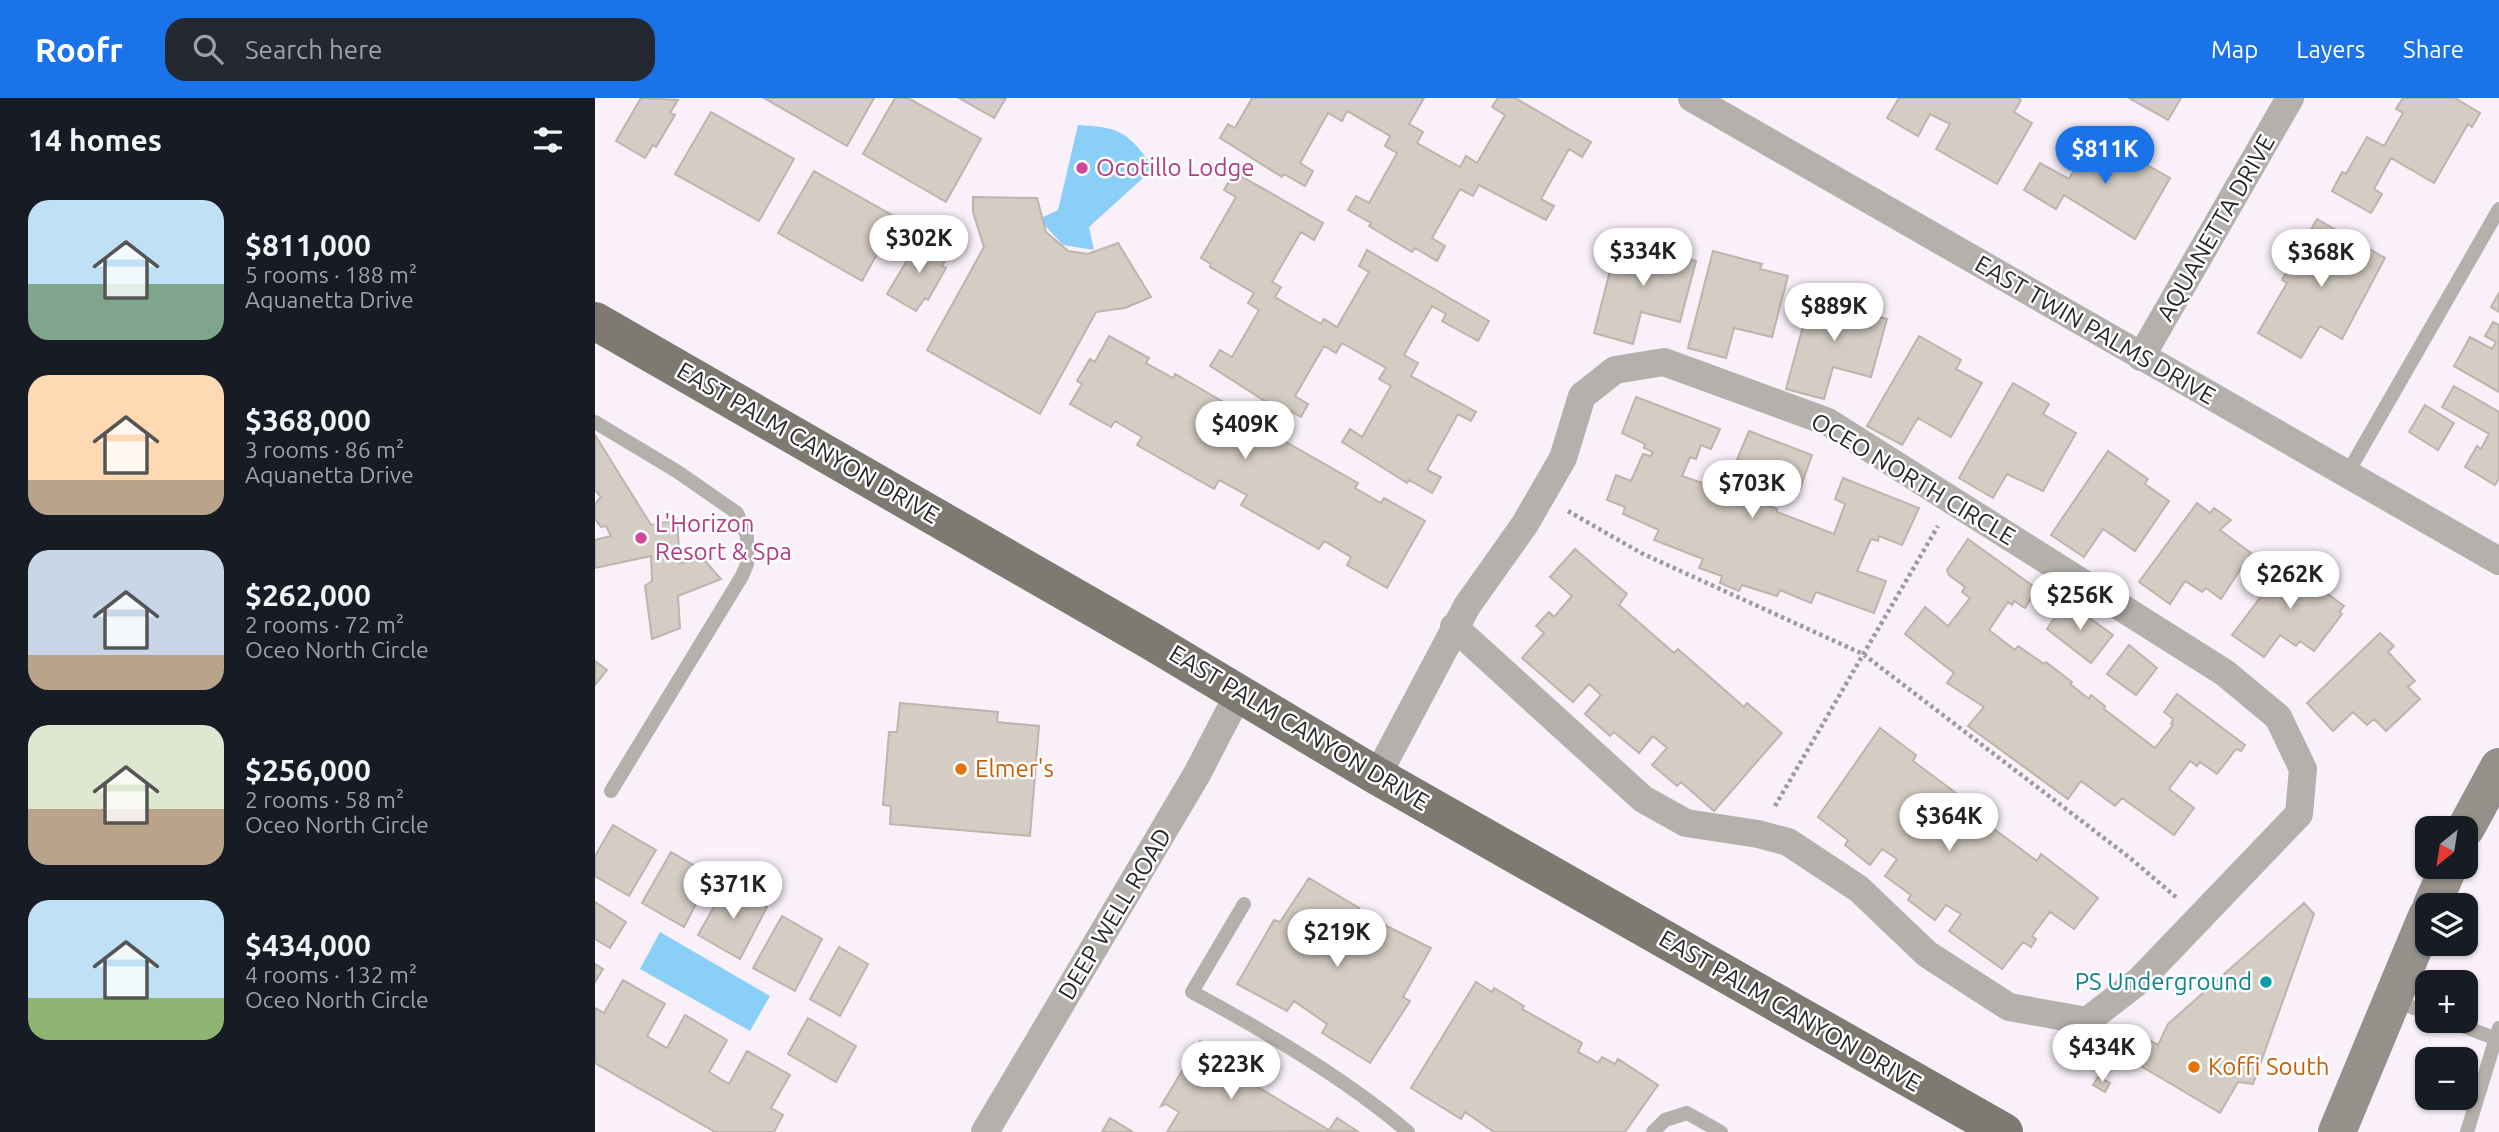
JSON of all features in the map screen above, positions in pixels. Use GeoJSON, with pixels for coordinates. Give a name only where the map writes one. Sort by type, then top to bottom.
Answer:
{"type":"FeatureCollection","features":[{"type":"Feature","properties":{"kind":"main road","name":"EAST PALM CANYON DRIVE"},"geometry":{"type":"LineString","coordinates":[[596,325],[1239,693],[1377,776],[2004,1132]]}},
{"type":"Feature","properties":{"kind":"street","name":"EAST TWIN PALMS DRIVE"},"geometry":{"type":"LineString","coordinates":[[1692,98],[2499,561]]}},
{"type":"Feature","properties":{"kind":"street","name":"AQUANETTA DRIVE"},"geometry":{"type":"LineString","coordinates":[[2141,357],[2290,98]]}},
{"type":"Feature","properties":{"kind":"street","name":"OCEO NORTH CIRCLE"},"geometry":{"type":"LineString","coordinates":[[1377,776],[1454,627],[1542,495],[1563,458],[1582,396],[1615,370],[1664,362],[1828,422],[2225,673],[2277,717],[2303,769],[2299,814],[2140,980],[2087,1021],[2009,1007],[1927,954],[1859,889],[1788,842],[1758,834],[1686,823],[1643,799],[1454,627]]}},
{"type":"Feature","properties":{"kind":"street","name":"DEEP WELL ROAD"},"geometry":{"type":"LineString","coordinates":[[985,1132],[1197,774],[1239,693]]}},
{"type":"Feature","properties":{"kind":"street"},"geometry":{"type":"LineString","coordinates":[[2472,816],[2499,767]]}},
{"type":"Feature","properties":{"kind":"street"},"geometry":{"type":"LineString","coordinates":[[2337,1132],[2415,944]]}},
{"type":"Feature","properties":{"kind":"lane"},"geometry":{"type":"LineString","coordinates":[[2347,474],[2499,209]]}},
{"type":"Feature","properties":{"kind":"lane"},"geometry":{"type":"LineString","coordinates":[[595,422],[678,472],[737,513],[747,536],[747,564],[742,576],[611,790]]}},
{"type":"Feature","properties":{"kind":"lane"},"geometry":{"type":"LineString","coordinates":[[1244,904],[1192,992],[1246,1021],[1385,1112],[1408,1132]]}},
{"type":"Feature","properties":{"kind":"lane"},"geometry":{"type":"LineString","coordinates":[[2391,999],[2415,1008]]}},
{"type":"Feature","properties":{"kind":"lane"},"geometry":{"type":"LineString","coordinates":[[2467,1132],[2496,1033],[2478,1028]]}},
{"type":"Feature","properties":{"kind":"lane"},"geometry":{"type":"LineString","coordinates":[[1653,1132],[1665,1120],[1686,1113],[1721,1132]]}},
{"type":"Feature","properties":{"kind":"path"},"geometry":{"type":"LineString","coordinates":[[1542,495],[1641,553],[1863,654],[2130,858],[2199,917]]}},
{"type":"Feature","properties":{"kind":"path"},"geometry":{"type":"LineString","coordinates":[[1758,834],[1953,500]]}},
{"type":"Feature","properties":{"kind":"water"},"geometry":{"type":"Polygon","coordinates":[[[1078,125],[1115,130],[1123,134],[1154,168],[1089,227],[1094,250],[1063,245],[1039,219],[1058,210],[1078,125]]]}},
{"type":"Feature","properties":{"kind":"water"},"geometry":{"type":"Polygon","coordinates":[[[660,932],[770,996],[750,1031],[640,969],[660,932]]]}},
{"type":"Feature","properties":{"kind":"building"},"geometry":{"type":"Polygon","coordinates":[[[641,98],[678,100],[670,113],[675,115],[656,147],[653,145],[645,158],[616,141],[641,98]]]}},
{"type":"Feature","properties":{"kind":"building"},"geometry":{"type":"Polygon","coordinates":[[[764,98],[874,98],[847,146],[764,98]]]}},
{"type":"Feature","properties":{"kind":"building"},"geometry":{"type":"Polygon","coordinates":[[[895,98],[908,98],[981,139],[946,202],[863,154],[895,98]]]}},
{"type":"Feature","properties":{"kind":"building"},"geometry":{"type":"Polygon","coordinates":[[[959,98],[1006,98],[994,118],[959,98]]]}},
{"type":"Feature","properties":{"kind":"building"},"geometry":{"type":"Polygon","coordinates":[[[1252,98],[1424,98],[1409,124],[1423,132],[1417,143],[1460,167],[1466,156],[1477,163],[1505,115],[1492,107],[1498,98],[1515,98],[1591,142],[1582,157],[1569,149],[1541,199],[1554,206],[1546,220],[1479,185],[1473,196],[1460,189],[1432,238],[1445,246],[1437,261],[1415,248],[1412,252],[1348,210],[1356,196],[1369,203],[1397,153],[1385,146],[1390,136],[1347,111],[1342,121],[1328,113],[1300,163],[1313,171],[1305,186],[1284,174],[1282,177],[1220,138],[1228,124],[1235,128],[1252,98]]]}},
{"type":"Feature","properties":{"kind":"building"},"geometry":{"type":"Polygon","coordinates":[[[1899,98],[2018,98],[2021,100],[2014,112],[2032,123],[1997,184],[1936,149],[1950,124],[1930,114],[1918,136],[1887,118],[1899,98]]]}},
{"type":"Feature","properties":{"kind":"building"},"geometry":{"type":"Polygon","coordinates":[[[2129,98],[2181,98],[2168,120],[2129,98]]]}},
{"type":"Feature","properties":{"kind":"building"},"geometry":{"type":"Polygon","coordinates":[[[2403,98],[2455,98],[2480,113],[2472,127],[2468,124],[2434,183],[2391,158],[2374,189],[2382,194],[2371,213],[2332,191],[2342,172],[2346,174],[2367,137],[2384,146],[2403,113],[2396,109],[2403,98]]]}},
{"type":"Feature","properties":{"kind":"building"},"geometry":{"type":"Polygon","coordinates":[[[711,112],[794,159],[759,221],[675,174],[711,112]]]}},
{"type":"Feature","properties":{"kind":"building"},"geometry":{"type":"Polygon","coordinates":[[[2094,135],[2170,178],[2135,239],[2064,195],[2056,209],[2024,190],[2040,163],[2069,179],[2094,135]]]}},
{"type":"Feature","properties":{"kind":"building"},"geometry":{"type":"Polygon","coordinates":[[[814,171],[897,218],[862,281],[778,233],[814,171]]]}},
{"type":"Feature","properties":{"kind":"building"},"geometry":{"type":"Polygon","coordinates":[[[1234,172],[1323,223],[1314,240],[1301,232],[1272,282],[1281,287],[1275,297],[1321,324],[1324,319],[1337,327],[1369,272],[1359,266],[1367,250],[1489,321],[1478,341],[1442,321],[1446,314],[1432,306],[1404,355],[1418,363],[1411,376],[1476,412],[1471,421],[1458,414],[1427,470],[1441,477],[1432,493],[1409,480],[1407,483],[1342,442],[1350,429],[1362,437],[1391,386],[1379,379],[1386,368],[1342,343],[1336,353],[1324,346],[1295,396],[1308,404],[1301,417],[1278,404],[1276,408],[1210,366],[1220,350],[1232,357],[1259,310],[1248,303],[1254,293],[1210,267],[1211,264],[1201,258],[1236,197],[1224,190],[1234,172]]]}},
{"type":"Feature","properties":{"kind":"building","name":"Ocotillo Lodge"},"geometry":{"type":"Polygon","coordinates":[[[973,197],[1037,198],[1046,232],[1068,251],[1088,254],[1118,243],[1151,297],[1125,308],[1096,312],[1040,414],[927,350],[984,247],[973,212],[973,197]]]}},
{"type":"Feature","properties":{"kind":"building"},"geometry":{"type":"Polygon","coordinates":[[[2317,219],[2385,258],[2342,339],[2320,326],[2301,358],[2258,333],[2287,283],[2282,280],[2317,219]]]}},
{"type":"Feature","properties":{"kind":"building"},"geometry":{"type":"Polygon","coordinates":[[[1619,236],[1669,249],[1668,254],[1696,261],[1680,322],[1641,312],[1633,344],[1594,333],[1619,236]]]}},
{"type":"Feature","properties":{"kind":"building"},"geometry":{"type":"Polygon","coordinates":[[[921,237],[949,253],[942,266],[946,268],[928,300],[925,298],[916,311],[887,294],[921,237]]]}},
{"type":"Feature","properties":{"kind":"building"},"geometry":{"type":"Polygon","coordinates":[[[1713,251],[1762,264],[1760,269],[1788,276],[1772,337],[1734,328],[1726,358],[1688,348],[1713,251]]]}},
{"type":"Feature","properties":{"kind":"building"},"geometry":{"type":"Polygon","coordinates":[[[1813,289],[1860,302],[1857,311],[1887,319],[1871,377],[1833,367],[1824,399],[1786,389],[1813,289]]]}},
{"type":"Feature","properties":{"kind":"building"},"geometry":{"type":"Polygon","coordinates":[[[2499,293],[2499,312],[2491,307],[2499,293]]]}},
{"type":"Feature","properties":{"kind":"building"},"geometry":{"type":"Polygon","coordinates":[[[2493,322],[2499,325],[2499,392],[2454,366],[2470,337],[2492,349],[2496,342],[2485,336],[2493,322]]]}},
{"type":"Feature","properties":{"kind":"building"},"geometry":{"type":"Polygon","coordinates":[[[1109,336],[1149,358],[1146,363],[1173,378],[1175,374],[1251,418],[1246,427],[1274,443],[1277,437],[1358,483],[1355,488],[1381,503],[1384,498],[1425,521],[1387,588],[1347,565],[1351,557],[1324,541],[1319,549],[1241,505],[1247,495],[1219,480],[1214,489],[1137,445],[1142,437],[1115,421],[1111,427],[1070,404],[1082,384],[1077,381],[1090,359],[1095,362],[1109,336]]]}},
{"type":"Feature","properties":{"kind":"building"},"geometry":{"type":"Polygon","coordinates":[[[1919,336],[1961,360],[1956,369],[1982,383],[1951,437],[1918,418],[1902,445],[1867,426],[1919,336]]]}},
{"type":"Feature","properties":{"kind":"building"},"geometry":{"type":"Polygon","coordinates":[[[2013,383],[2049,404],[2043,414],[2076,433],[2043,491],[2007,474],[1993,498],[1959,478],[2013,383]]]}},
{"type":"Feature","properties":{"kind":"building"},"geometry":{"type":"Polygon","coordinates":[[[2454,386],[2499,412],[2499,478],[2495,485],[2465,467],[2477,446],[2481,449],[2489,434],[2442,407],[2454,386]]]}},
{"type":"Feature","properties":{"kind":"building"},"geometry":{"type":"Polygon","coordinates":[[[1636,397],[1720,429],[1711,449],[1701,445],[1696,459],[1690,457],[1682,476],[1777,509],[1777,512],[1834,534],[1845,504],[1835,499],[1843,478],[1919,508],[1902,545],[1879,536],[1878,541],[1871,539],[1857,571],[1886,581],[1874,613],[1816,592],[1811,603],[1780,590],[1777,596],[1742,585],[1739,591],[1720,583],[1722,576],[1699,568],[1703,559],[1654,540],[1659,530],[1623,514],[1625,507],[1607,500],[1616,475],[1631,481],[1643,454],[1651,456],[1653,452],[1644,448],[1645,444],[1622,433],[1636,397]]]}},
{"type":"Feature","properties":{"kind":"building"},"geometry":{"type":"Polygon","coordinates":[[[2425,405],[2454,423],[2438,450],[2409,432],[2425,405]]]}},
{"type":"Feature","properties":{"kind":"building"},"geometry":{"type":"Polygon","coordinates":[[[1749,431],[1812,455],[1800,489],[1736,462],[1749,431]]]}},
{"type":"Feature","properties":{"kind":"building","name":"L'Horizon Resort & Spa"},"geometry":{"type":"Polygon","coordinates":[[[595,435],[651,525],[677,520],[680,563],[700,555],[721,579],[678,596],[680,628],[652,639],[645,586],[652,581],[651,556],[595,568],[595,540],[611,536],[606,526],[601,527],[595,519],[595,504],[601,497],[595,490],[595,435]]]}},
{"type":"Feature","properties":{"kind":"building"},"geometry":{"type":"Polygon","coordinates":[[[2108,451],[2148,479],[2145,484],[2169,501],[2135,551],[2103,529],[2084,557],[2051,535],[2108,451]]]}},
{"type":"Feature","properties":{"kind":"building"},"geometry":{"type":"Polygon","coordinates":[[[2197,503],[2210,513],[2214,508],[2231,520],[2220,530],[2251,553],[2221,599],[2206,588],[2202,592],[2185,581],[2170,604],[2139,582],[2197,503]]]}},
{"type":"Feature","properties":{"kind":"building"},"geometry":{"type":"Polygon","coordinates":[[[1968,539],[2037,589],[2025,608],[2014,601],[2012,605],[2008,602],[1989,630],[2015,650],[2018,646],[2044,664],[2046,662],[2089,699],[2091,695],[2105,706],[2104,709],[2155,748],[2173,725],[2173,719],[2164,712],[2177,694],[2245,745],[2241,751],[2236,749],[2217,774],[2200,762],[2197,766],[2190,761],[2169,789],[2194,808],[2174,835],[2122,798],[2115,806],[2081,781],[2068,799],[1968,726],[1984,707],[1947,683],[1954,673],[1905,634],[1925,607],[1948,626],[1970,598],[1962,592],[1965,587],[1949,575],[1947,570],[1968,539]]]}},
{"type":"Feature","properties":{"kind":"building"},"geometry":{"type":"Polygon","coordinates":[[[1575,549],[1627,594],[1619,605],[1674,653],[1678,649],[1744,707],[1747,703],[1782,733],[1714,811],[1681,782],[1677,786],[1652,765],[1667,748],[1653,736],[1639,753],[1614,732],[1610,736],[1585,714],[1601,695],[1589,684],[1573,702],[1522,658],[1544,633],[1536,626],[1549,612],[1554,617],[1572,596],[1550,577],[1575,549]]]}},
{"type":"Feature","properties":{"kind":"building"},"geometry":{"type":"Polygon","coordinates":[[[2290,558],[2304,568],[2308,562],[2324,573],[2314,584],[2344,606],[2339,612],[2342,614],[2314,651],[2300,641],[2296,646],[2280,635],[2264,657],[2232,635],[2290,558]]]}},
{"type":"Feature","properties":{"kind":"building"},"geometry":{"type":"Polygon","coordinates":[[[2066,601],[2113,635],[2091,663],[2047,629],[2066,601]]]}},
{"type":"Feature","properties":{"kind":"building"},"geometry":{"type":"Polygon","coordinates":[[[2380,633],[2394,646],[2388,652],[2415,681],[2408,687],[2420,699],[2386,731],[2374,719],[2367,725],[2353,712],[2333,731],[2307,703],[2380,633]]]}},
{"type":"Feature","properties":{"kind":"building"},"geometry":{"type":"Polygon","coordinates":[[[2129,645],[2157,668],[2136,695],[2107,674],[2129,645]]]}},
{"type":"Feature","properties":{"kind":"building"},"geometry":{"type":"Polygon","coordinates":[[[595,661],[607,670],[595,685],[595,661]]]}},
{"type":"Feature","properties":{"kind":"building","name":"Elmer's"},"geometry":{"type":"Polygon","coordinates":[[[900,703],[998,712],[997,722],[1039,726],[1030,836],[890,824],[891,806],[883,805],[889,732],[897,732],[900,703]]]}},
{"type":"Feature","properties":{"kind":"building"},"geometry":{"type":"Polygon","coordinates":[[[1880,728],[1916,755],[1913,761],[1980,811],[1975,815],[2037,861],[2041,854],[2098,898],[2074,929],[2050,912],[2032,936],[2036,939],[2031,947],[2023,942],[2002,969],[1949,931],[1961,914],[1946,905],[1935,920],[1908,900],[1911,895],[1885,876],[1897,859],[1882,849],[1870,865],[1845,845],[1848,840],[1818,817],[1880,728]]]}},
{"type":"Feature","properties":{"kind":"building"},"geometry":{"type":"Polygon","coordinates":[[[613,825],[656,850],[629,896],[595,876],[595,856],[613,825]]]}},
{"type":"Feature","properties":{"kind":"building"},"geometry":{"type":"Polygon","coordinates":[[[671,852],[711,875],[684,927],[642,903],[671,852]]]}},
{"type":"Feature","properties":{"kind":"building"},"geometry":{"type":"Polygon","coordinates":[[[1309,878],[1359,908],[1358,912],[1431,948],[1403,997],[1410,1001],[1370,1063],[1322,1033],[1327,1024],[1294,1001],[1287,1011],[1237,984],[1274,920],[1280,922],[1309,878]]]}},
{"type":"Feature","properties":{"kind":"building"},"geometry":{"type":"Polygon","coordinates":[[[727,884],[767,907],[740,959],[698,935],[727,884]]]}},
{"type":"Feature","properties":{"kind":"building"},"geometry":{"type":"Polygon","coordinates":[[[595,902],[626,922],[610,948],[595,939],[595,902]]]}},
{"type":"Feature","properties":{"kind":"building"},"geometry":{"type":"Polygon","coordinates":[[[2304,903],[2314,914],[2253,1084],[2238,1082],[2220,1113],[2134,1062],[2147,1039],[2158,1045],[2168,1024],[2304,903]]]}},
{"type":"Feature","properties":{"kind":"building"},"geometry":{"type":"Polygon","coordinates":[[[782,916],[822,939],[795,991],[753,968],[782,916]]]}},
{"type":"Feature","properties":{"kind":"building"},"geometry":{"type":"Polygon","coordinates":[[[839,947],[868,964],[840,1016],[810,999],[839,947]]]}},
{"type":"Feature","properties":{"kind":"building"},"geometry":{"type":"Polygon","coordinates":[[[595,964],[603,969],[595,982],[595,964]]]}},
{"type":"Feature","properties":{"kind":"building"},"geometry":{"type":"Polygon","coordinates":[[[623,980],[665,1004],[647,1036],[667,1048],[685,1015],[727,1040],[709,1072],[729,1084],[747,1051],[790,1075],[771,1108],[783,1115],[774,1132],[715,1132],[595,1063],[595,1008],[604,1013],[623,980]]]}},
{"type":"Feature","properties":{"kind":"building"},"geometry":{"type":"Polygon","coordinates":[[[1476,982],[1492,992],[1494,988],[1524,1006],[1522,1009],[1582,1043],[1578,1052],[1598,1063],[1602,1057],[1615,1064],[1618,1059],[1658,1085],[1625,1132],[1494,1132],[1465,1112],[1461,1119],[1411,1088],[1476,982]]]}},
{"type":"Feature","properties":{"kind":"building"},"geometry":{"type":"Polygon","coordinates":[[[808,1018],[856,1046],[836,1082],[788,1054],[808,1018]]]}},
{"type":"Feature","properties":{"kind":"building"},"geometry":{"type":"Polygon","coordinates":[[[1200,1041],[1252,1073],[1248,1081],[1329,1130],[1337,1118],[1357,1131],[1167,1132],[1179,1112],[1166,1104],[1161,1106],[1200,1041]]]}},
{"type":"Feature","properties":{"kind":"building"},"geometry":{"type":"Polygon","coordinates":[[[2098,1077],[2110,1083],[2105,1092],[2093,1085],[2098,1077]]]}},
{"type":"Feature","properties":{"kind":"building"},"geometry":{"type":"Polygon","coordinates":[[[1110,1118],[1133,1132],[1102,1132],[1110,1118]]]}},
{"type":"Feature","properties":{"kind":"place","name":"Ocotillo Lodge"},"geometry":{"type":"Point","coordinates":[1082,168]}},
{"type":"Feature","properties":{"kind":"place","name":"L'Horizon Resort & Spa"},"geometry":{"type":"Point","coordinates":[641,538]}},
{"type":"Feature","properties":{"kind":"place","name":"Elmer's"},"geometry":{"type":"Point","coordinates":[961,769]}},
{"type":"Feature","properties":{"kind":"place","name":"PS Underground"},"geometry":{"type":"Point","coordinates":[2266,982]}},
{"type":"Feature","properties":{"kind":"place","name":"Koffi South"},"geometry":{"type":"Point","coordinates":[2194,1067]}}]}
